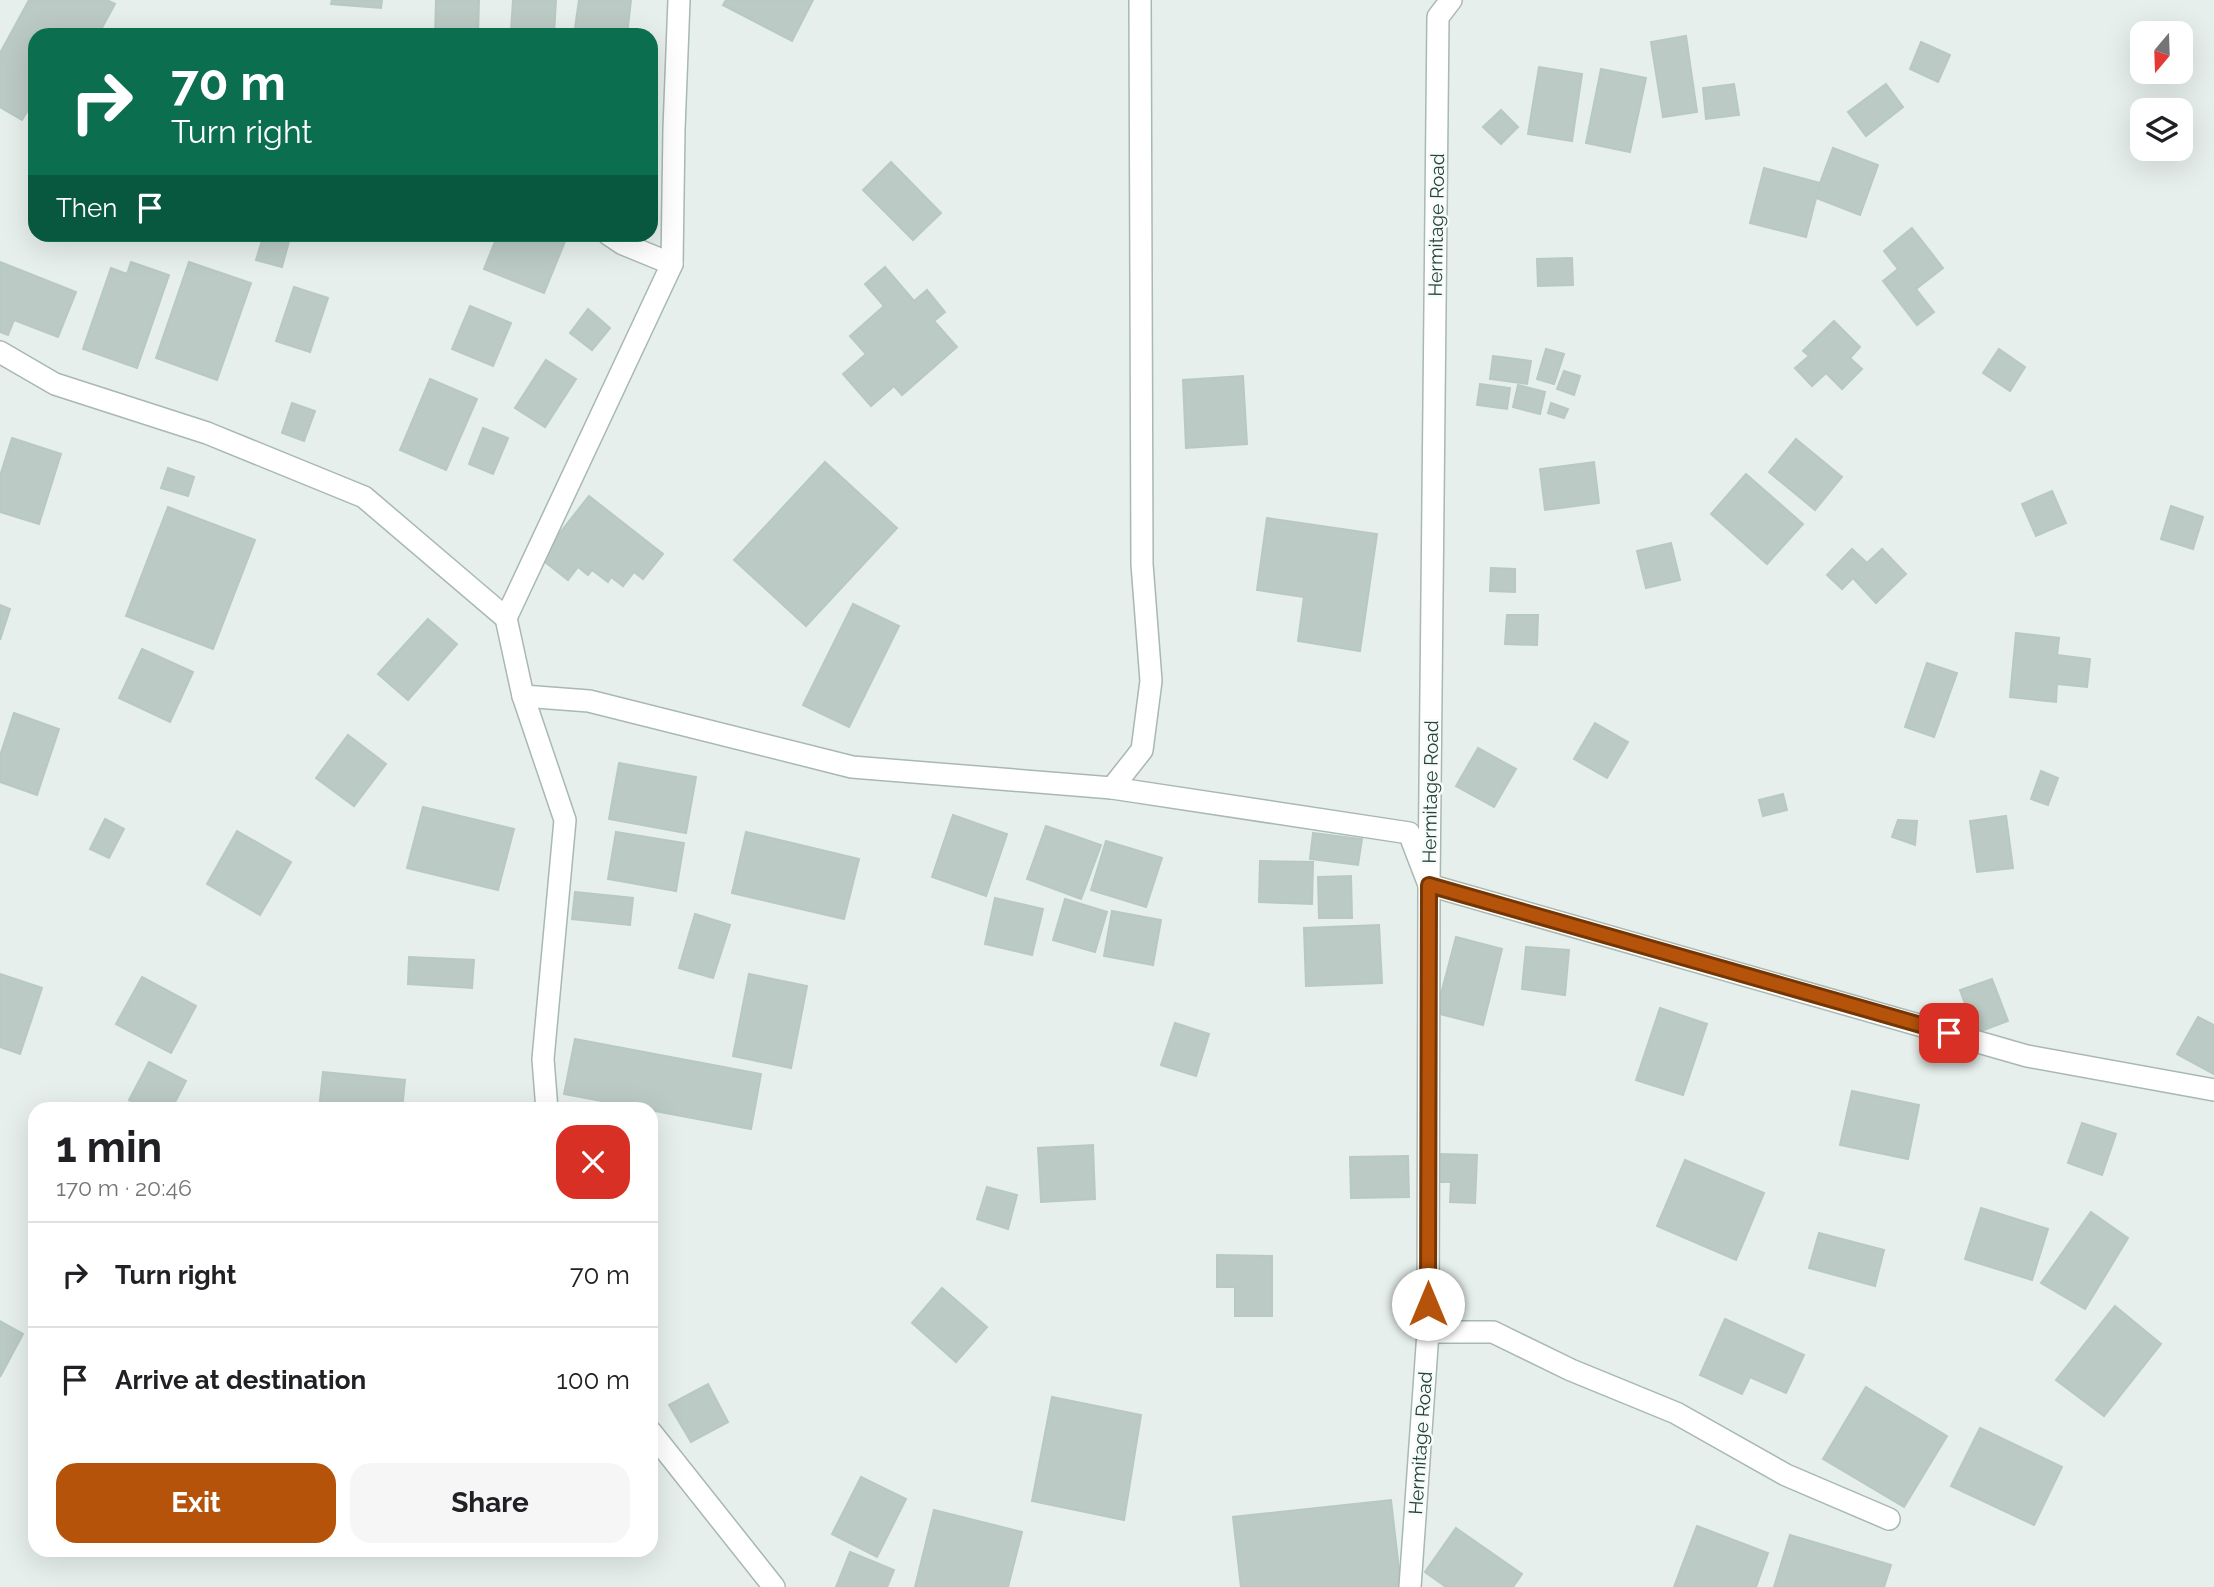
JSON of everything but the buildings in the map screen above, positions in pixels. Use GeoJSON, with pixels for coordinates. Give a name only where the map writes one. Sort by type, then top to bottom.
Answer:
{"type":"FeatureCollection","features":[{"type":"Feature","properties":{"kind":"street"},"geometry":{"type":"LineString","coordinates":[[506,618],[672,264],[679,0]]}},
{"type":"Feature","properties":{"kind":"street"},"geometry":{"type":"LineString","coordinates":[[1112,789],[1142,750],[1151,681],[1142,564],[1140,0]]}},
{"type":"Feature","properties":{"kind":"street","name":"Hermitage Road"},"geometry":{"type":"LineString","coordinates":[[1410,1587],[1428,1332],[1429,885],[1438,17],[1451,0]]}},
{"type":"Feature","properties":{"kind":"street"},"geometry":{"type":"LineString","coordinates":[[620,242],[672,264]]}},
{"type":"Feature","properties":{"kind":"street"},"geometry":{"type":"LineString","coordinates":[[0,352],[55,384],[207,433],[364,497],[506,618],[523,696],[565,820],[543,1059],[546,1102]]}},
{"type":"Feature","properties":{"kind":"street"},"geometry":{"type":"LineString","coordinates":[[523,696],[589,701],[852,767],[1112,789],[1409,833],[1429,885],[2027,1056],[2214,1090]]}},
{"type":"Feature","properties":{"kind":"street"},"geometry":{"type":"LineString","coordinates":[[1428,1332],[1493,1332],[1571,1370],[1676,1413],[1786,1475],[1889,1519]]}},
{"type":"Feature","properties":{"kind":"street"},"geometry":{"type":"LineString","coordinates":[[658,1441],[774,1587]]}},
{"type":"Feature","properties":{"kind":"route"},"geometry":{"type":"LineString","coordinates":[[1428,1304],[1429,885],[1949,1033]]}}]}
